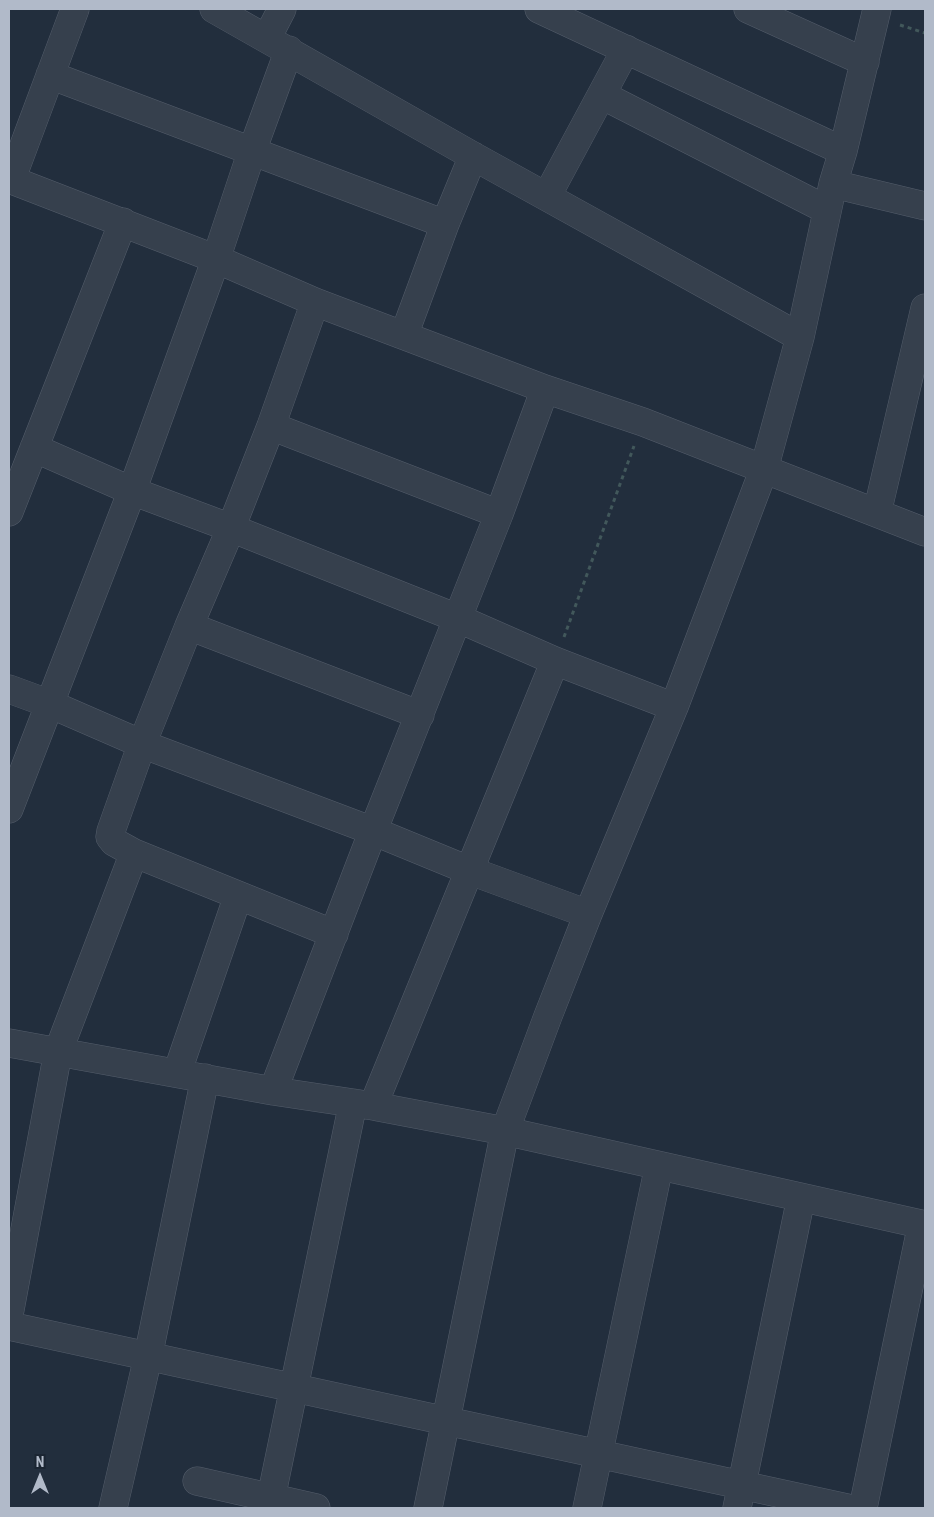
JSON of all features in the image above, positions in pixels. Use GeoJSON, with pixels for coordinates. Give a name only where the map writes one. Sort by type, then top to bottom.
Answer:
{"type":"FeatureCollection","features":[{"type":"Feature","properties":{"kind":"street"},"geometry":{"type":"LineString","coordinates":[[75,9],[10,179],[216,259],[315,302],[545,389],[643,422],[925,532]]}},
{"type":"Feature","properties":{"kind":"street"},"geometry":{"type":"LineString","coordinates":[[214,9],[473,156],[800,336]]}},
{"type":"Feature","properties":{"kind":"street"},"geometry":{"type":"LineString","coordinates":[[9,809],[132,491],[216,259],[252,151],[278,44],[282,9]]}},
{"type":"Feature","properties":{"kind":"street"},"geometry":{"type":"LineString","coordinates":[[539,9],[843,151]]}},
{"type":"Feature","properties":{"kind":"street"},"geometry":{"type":"LineString","coordinates":[[748,9],[865,62]]}},
{"type":"Feature","properties":{"kind":"street"},"geometry":{"type":"LineString","coordinates":[[428,1508],[505,1131],[588,914],[674,708],[764,469],[800,336],[830,197],[877,9]]}},
{"type":"Feature","properties":{"kind":"street"},"geometry":{"type":"LineString","coordinates":[[548,196],[626,50]]}},
{"type":"Feature","properties":{"kind":"street"},"geometry":{"type":"LineString","coordinates":[[50,76],[445,224]]}},
{"type":"Feature","properties":{"kind":"street"},"geometry":{"type":"LineString","coordinates":[[602,95],[830,197],[925,206]]}},
{"type":"Feature","properties":{"kind":"street"},"geometry":{"type":"LineString","coordinates":[[404,335],[445,224],[473,156]]}},
{"type":"Feature","properties":{"kind":"street"},"geometry":{"type":"LineString","coordinates":[[9,512],[123,222]]}},
{"type":"Feature","properties":{"kind":"street"},"geometry":{"type":"LineString","coordinates":[[315,302],[232,528],[189,626],[142,744],[110,837],[114,842],[134,853],[334,934]]}},
{"type":"Feature","properties":{"kind":"street"},"geometry":{"type":"LineString","coordinates":[[877,513],[925,314]]}},
{"type":"Feature","properties":{"kind":"street"},"geometry":{"type":"LineString","coordinates":[[273,1091],[373,830],[499,514],[545,389]]}},
{"type":"Feature","properties":{"kind":"street"},"geometry":{"type":"LineString","coordinates":[[271,426],[499,514]]}},
{"type":"Feature","properties":{"kind":"street"},"geometry":{"type":"LineString","coordinates":[[34,448],[132,491],[232,528],[457,618],[555,661],[674,708]]}},
{"type":"Feature","properties":{"kind":"street"},"geometry":{"type":"LineString","coordinates":[[189,626],[420,715]]}},
{"type":"Feature","properties":{"kind":"street"},"geometry":{"type":"LineString","coordinates":[[271,1498],[295,1388],[363,1104],[468,870],[555,661]]}},
{"type":"Feature","properties":{"kind":"street"},"geometry":{"type":"LineString","coordinates":[[9,688],[142,744],[373,830],[468,870],[588,914]]}},
{"type":"Feature","properties":{"kind":"street"},"geometry":{"type":"LineString","coordinates":[[9,1315],[58,1052],[95,960],[134,853]]}},
{"type":"Feature","properties":{"kind":"street"},"geometry":{"type":"LineString","coordinates":[[177,1073],[238,896]]}},
{"type":"Feature","properties":{"kind":"street"},"geometry":{"type":"LineString","coordinates":[[9,1043],[273,1091],[363,1104],[505,1131],[924,1225],[863,1508]]}},
{"type":"Feature","properties":{"kind":"street"},"geometry":{"type":"LineString","coordinates":[[113,1508],[148,1356],[205,1078]]}},
{"type":"Feature","properties":{"kind":"street"},"geometry":{"type":"LineString","coordinates":[[587,1508],[658,1166]]}},
{"type":"Feature","properties":{"kind":"street"},"geometry":{"type":"LineString","coordinates":[[739,1497],[800,1198]]}},
{"type":"Feature","properties":{"kind":"street"},"geometry":{"type":"LineString","coordinates":[[9,1326],[599,1454],[739,1497],[847,1508]]}},
{"type":"Feature","properties":{"kind":"street"},"geometry":{"type":"LineString","coordinates":[[197,1481],[238,1499],[271,1498],[316,1508]]}},
{"type":"Feature","properties":{"kind":"path"},"geometry":{"type":"LineString","coordinates":[[555,661],[643,422]]}}]}
